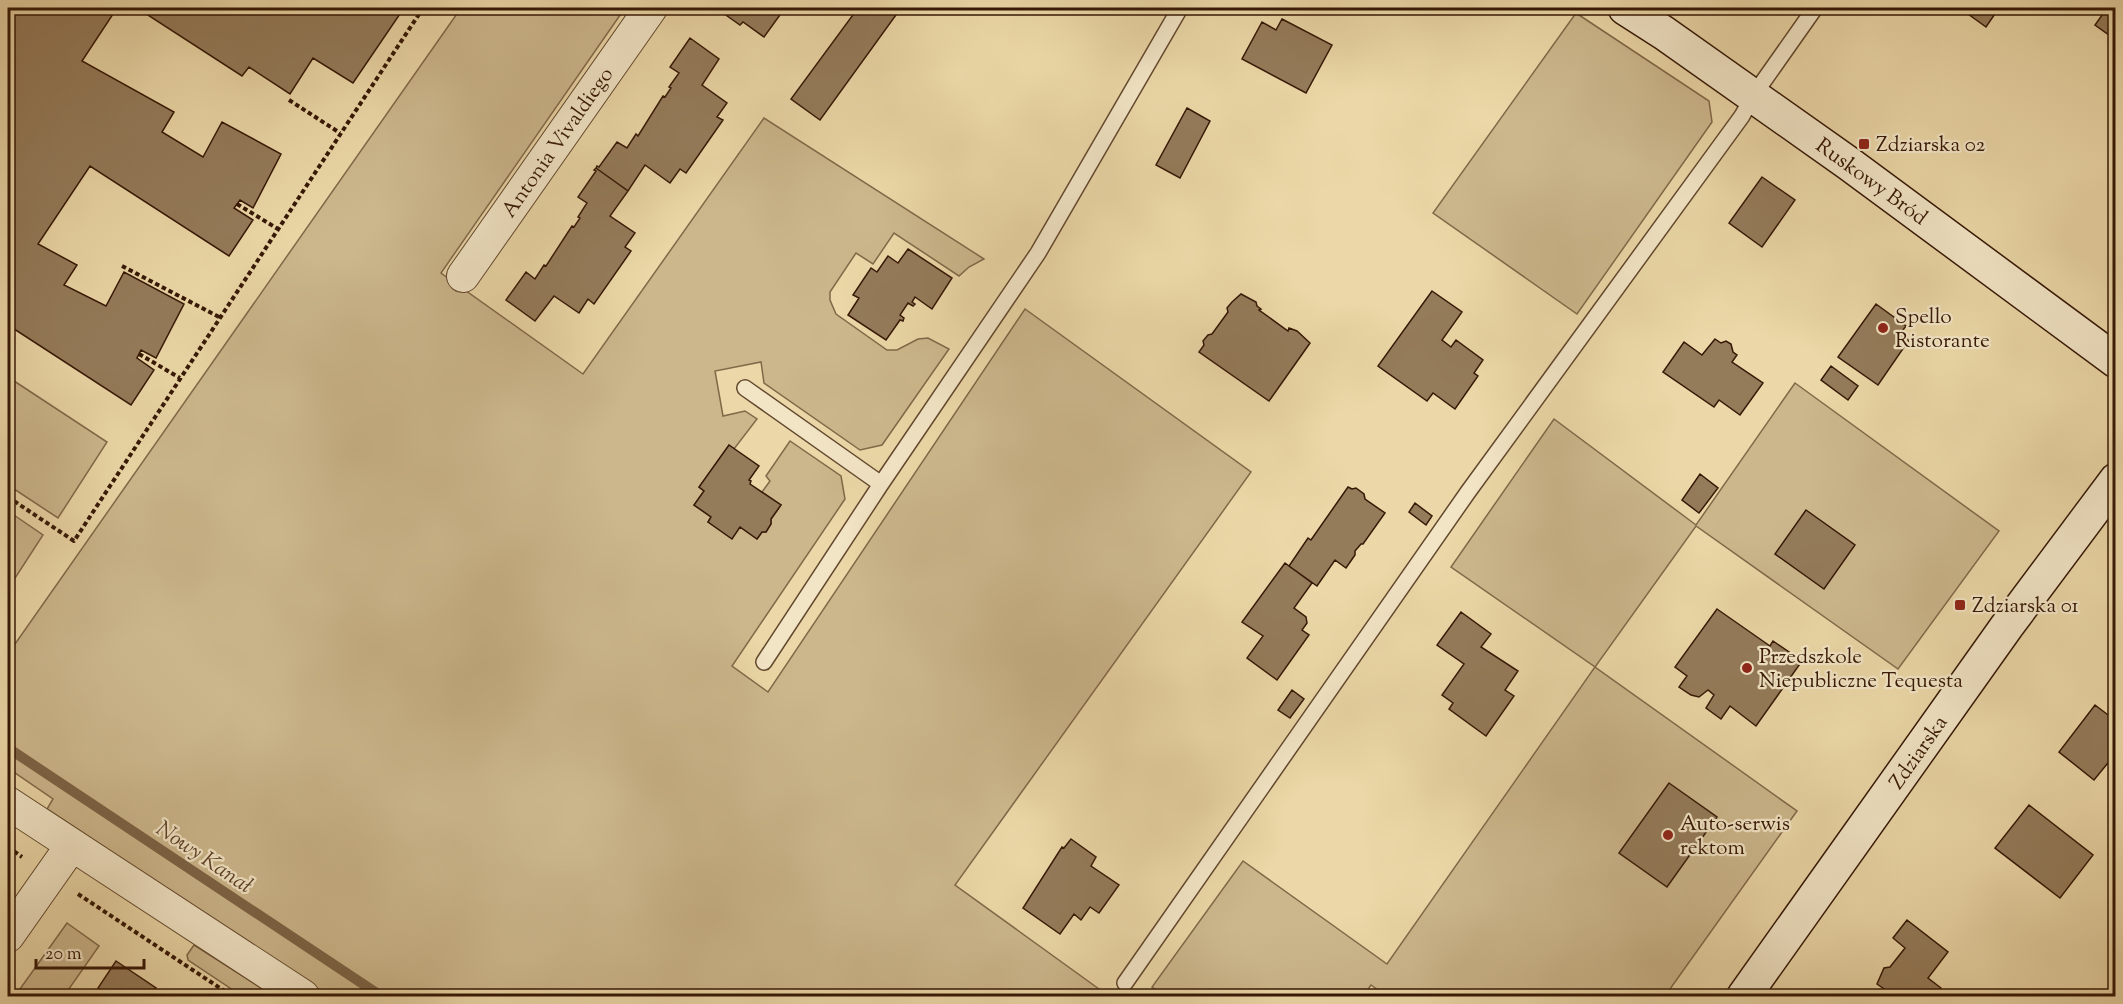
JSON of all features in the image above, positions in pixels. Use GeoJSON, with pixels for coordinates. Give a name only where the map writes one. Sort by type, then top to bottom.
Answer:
{"type":"FeatureCollection","features":[{"type":"Feature","properties":{"kind":"street","name":"Antonia Vivaldiego"},"geometry":{"type":"LineString","coordinates":[[463,276],[651,8]]}},
{"type":"Feature","properties":{"kind":"street","name":"Ruskowy Bród"},"geometry":{"type":"LineString","coordinates":[[1625,8],[1664,33],[1971,252],[2115,361]]}},
{"type":"Feature","properties":{"kind":"street","name":"Zdziarska"},"geometry":{"type":"LineString","coordinates":[[1744,996],[2007,626],[2115,480]]}},
{"type":"Feature","properties":{"kind":"street"},"geometry":{"type":"LineString","coordinates":[[8,803],[303,996]]}},
{"type":"Feature","properties":{"kind":"street"},"geometry":{"type":"LineString","coordinates":[[8,936],[72,844]]}},
{"type":"Feature","properties":{"kind":"lane"},"geometry":{"type":"LineString","coordinates":[[764,662],[881,484],[1038,253],[1180,8]]}},
{"type":"Feature","properties":{"kind":"lane"},"geometry":{"type":"LineString","coordinates":[[1125,983],[1468,492],[1742,116],[1753,96],[1815,8]]}},
{"type":"Feature","properties":{"kind":"lane"},"geometry":{"type":"LineString","coordinates":[[745,388],[881,484]]}},
{"type":"Feature","properties":{"kind":"path"},"geometry":{"type":"LineString","coordinates":[[8,497],[74,541],[423,8]]}},
{"type":"Feature","properties":{"kind":"path"},"geometry":{"type":"LineString","coordinates":[[289,100],[340,133]]}},
{"type":"Feature","properties":{"kind":"path"},"geometry":{"type":"LineString","coordinates":[[237,204],[278,229]]}},
{"type":"Feature","properties":{"kind":"path"},"geometry":{"type":"LineString","coordinates":[[122,266],[220,318]]}},
{"type":"Feature","properties":{"kind":"path"},"geometry":{"type":"LineString","coordinates":[[139,354],[180,378]]}},
{"type":"Feature","properties":{"kind":"path"},"geometry":{"type":"LineString","coordinates":[[8,847],[232,996]]}},
{"type":"Feature","properties":{"kind":"shaded area"},"geometry":{"type":"Polygon","coordinates":[[[461,8],[625,8],[441,273],[583,374],[764,118],[984,259],[969,267],[959,276],[894,233],[873,264],[856,253],[830,292],[830,300],[836,314],[887,350],[897,350],[918,339],[928,338],[949,349],[882,445],[860,450],[764,383],[761,362],[715,371],[723,416],[745,411],[757,419],[734,449],[729,445],[699,487],[704,491],[694,505],[711,517],[708,522],[740,527],[757,539],[762,532],[766,532],[771,519],[781,505],[762,492],[770,481],[766,476],[790,441],[841,476],[845,499],[732,666],[768,692],[1025,309],[1251,472],[955,885],[1099,989],[1105,996],[329,996],[47,809],[53,799],[8,768],[8,654],[461,8]]]}},
{"type":"Feature","properties":{"kind":"shaded area"},"geometry":{"type":"Polygon","coordinates":[[[1576,13],[1709,101],[1712,122],[1577,314],[1433,213],[1576,13]]]}},
{"type":"Feature","properties":{"kind":"shaded area"},"geometry":{"type":"Polygon","coordinates":[[[8,377],[107,442],[58,518],[8,485],[8,377]]]}},
{"type":"Feature","properties":{"kind":"shaded area"},"geometry":{"type":"Polygon","coordinates":[[[1795,383],[1999,531],[1898,669],[1696,526],[1595,667],[1451,567],[1554,419],[1696,525],[1795,383]]]}},
{"type":"Feature","properties":{"kind":"shaded area"},"geometry":{"type":"Polygon","coordinates":[[[8,511],[43,535],[8,589],[8,511]]]}},
{"type":"Feature","properties":{"kind":"shaded area"},"geometry":{"type":"Polygon","coordinates":[[[1595,667],[1797,811],[1665,996],[1386,996],[1371,985],[1363,996],[1165,996],[1152,987],[1243,861],[1387,964],[1595,667]]]}},
{"type":"Feature","properties":{"kind":"shaded area"},"geometry":{"type":"Polygon","coordinates":[[[67,923],[99,946],[64,996],[15,996],[67,923]]]}},
{"type":"Feature","properties":{"kind":"shaded area"},"geometry":{"type":"Polygon","coordinates":[[[194,945],[274,996],[242,996],[188,960],[187,955],[194,945]]]}},
{"type":"Feature","properties":{"kind":"building"},"geometry":{"type":"Polygon","coordinates":[[[8,8],[117,8],[82,61],[174,112],[162,132],[203,157],[222,122],[281,154],[253,208],[240,200],[234,208],[253,220],[229,256],[90,166],[38,244],[77,265],[64,285],[106,306],[124,272],[184,304],[156,358],[141,350],[137,358],[154,370],[131,405],[8,325],[8,8]]]}},
{"type":"Feature","properties":{"kind":"building"},"geometry":{"type":"Polygon","coordinates":[[[137,8],[404,8],[353,83],[313,58],[290,94],[249,67],[242,76],[137,8]]]}},
{"type":"Feature","properties":{"kind":"building"},"geometry":{"type":"Polygon","coordinates":[[[716,8],[785,8],[764,37],[743,22],[740,25],[716,8]]]}},
{"type":"Feature","properties":{"kind":"building"},"geometry":{"type":"Polygon","coordinates":[[[858,8],[901,8],[820,120],[791,99],[858,8]]]}},
{"type":"Feature","properties":{"kind":"building"},"geometry":{"type":"Polygon","coordinates":[[[1966,8],[1999,8],[1986,27],[1964,11],[1966,8]]]}},
{"type":"Feature","properties":{"kind":"building"},"geometry":{"type":"Polygon","coordinates":[[[2107,8],[2116,8],[2116,40],[2095,25],[2107,8]]]}},
{"type":"Feature","properties":{"kind":"building"},"geometry":{"type":"Polygon","coordinates":[[[1282,19],[1332,45],[1306,93],[1242,59],[1262,22],[1276,30],[1282,19]]]}},
{"type":"Feature","properties":{"kind":"building"},"geometry":{"type":"Polygon","coordinates":[[[690,38],[719,59],[702,85],[727,103],[717,117],[723,120],[686,173],[680,169],[670,183],[645,165],[628,191],[596,168],[617,142],[627,148],[636,134],[638,136],[679,73],[670,67],[690,38]]]}},
{"type":"Feature","properties":{"kind":"building"},"geometry":{"type":"Polygon","coordinates":[[[1187,108],[1210,121],[1180,178],[1156,165],[1187,108]]]}},
{"type":"Feature","properties":{"kind":"building"},"geometry":{"type":"Polygon","coordinates":[[[596,168],[628,191],[610,216],[635,233],[625,247],[631,251],[594,304],[588,299],[579,313],[554,296],[535,321],[506,300],[526,272],[535,279],[572,226],[574,227],[587,203],[578,197],[596,168]]]}},
{"type":"Feature","properties":{"kind":"building"},"geometry":{"type":"Polygon","coordinates":[[[1762,177],[1795,200],[1762,247],[1729,223],[1762,177]]]}},
{"type":"Feature","properties":{"kind":"building"},"geometry":{"type":"Polygon","coordinates":[[[908,249],[952,278],[932,309],[915,297],[912,302],[915,304],[913,306],[908,303],[900,315],[904,318],[903,321],[900,320],[886,340],[848,315],[859,298],[853,295],[871,268],[877,272],[888,256],[898,263],[908,249]]]}},
{"type":"Feature","properties":{"kind":"building"},"geometry":{"type":"Polygon","coordinates":[[[1432,291],[1462,312],[1442,340],[1451,347],[1456,340],[1483,360],[1474,373],[1478,376],[1455,409],[1433,393],[1427,401],[1378,366],[1432,291]]]}},
{"type":"Feature","properties":{"kind":"building"},"geometry":{"type":"Polygon","coordinates":[[[1241,294],[1256,302],[1261,309],[1259,310],[1288,331],[1289,328],[1297,331],[1310,343],[1269,401],[1199,352],[1204,345],[1203,341],[1212,334],[1228,312],[1227,308],[1241,294]]]}},
{"type":"Feature","properties":{"kind":"building"},"geometry":{"type":"Polygon","coordinates":[[[1876,304],[1906,326],[1900,334],[1909,340],[1878,385],[1838,357],[1876,304]]]}},
{"type":"Feature","properties":{"kind":"building"},"geometry":{"type":"Polygon","coordinates":[[[1715,339],[1721,343],[1726,341],[1731,344],[1733,352],[1737,355],[1732,362],[1763,383],[1740,415],[1719,400],[1714,407],[1663,372],[1684,342],[1702,355],[1715,339]]]}},
{"type":"Feature","properties":{"kind":"building"},"geometry":{"type":"Polygon","coordinates":[[[1831,366],[1858,386],[1848,400],[1821,380],[1831,366]]]}},
{"type":"Feature","properties":{"kind":"building"},"geometry":{"type":"Polygon","coordinates":[[[729,445],[759,466],[749,480],[750,484],[781,505],[771,519],[766,532],[762,532],[757,539],[740,527],[732,539],[708,522],[711,517],[694,505],[704,491],[699,487],[729,445]]]}},
{"type":"Feature","properties":{"kind":"building"},"geometry":{"type":"Polygon","coordinates":[[[1700,474],[1718,488],[1699,513],[1682,500],[1700,474]]]}},
{"type":"Feature","properties":{"kind":"building"},"geometry":{"type":"Polygon","coordinates":[[[1348,487],[1356,488],[1364,494],[1365,499],[1385,513],[1363,544],[1355,551],[1355,555],[1346,568],[1335,560],[1317,586],[1289,566],[1308,538],[1311,540],[1348,487]]]}},
{"type":"Feature","properties":{"kind":"building"},"geometry":{"type":"Polygon","coordinates":[[[1415,503],[1432,516],[1426,525],[1409,512],[1415,503]]]}},
{"type":"Feature","properties":{"kind":"building"},"geometry":{"type":"Polygon","coordinates":[[[1806,510],[1855,545],[1824,589],[1775,554],[1806,510]]]}},
{"type":"Feature","properties":{"kind":"building"},"geometry":{"type":"Polygon","coordinates":[[[1285,563],[1312,583],[1294,608],[1306,617],[1307,623],[1302,630],[1309,635],[1277,680],[1247,658],[1263,636],[1242,622],[1285,563]]]}},
{"type":"Feature","properties":{"kind":"building"},"geometry":{"type":"Polygon","coordinates":[[[1717,609],[1770,646],[1773,641],[1802,661],[1756,726],[1730,706],[1721,719],[1706,708],[1714,695],[1708,690],[1699,697],[1679,687],[1687,676],[1675,667],[1717,609]]]}},
{"type":"Feature","properties":{"kind":"building"},"geometry":{"type":"Polygon","coordinates":[[[1461,612],[1491,634],[1481,647],[1518,671],[1505,690],[1514,696],[1486,736],[1449,709],[1453,703],[1442,695],[1464,664],[1437,645],[1461,612]]]}},
{"type":"Feature","properties":{"kind":"building"},"geometry":{"type":"Polygon","coordinates":[[[1292,690],[1304,699],[1290,718],[1278,710],[1292,690]]]}},
{"type":"Feature","properties":{"kind":"building"},"geometry":{"type":"Polygon","coordinates":[[[2095,705],[2116,721],[2116,753],[2094,780],[2059,752],[2095,705]]]}},
{"type":"Feature","properties":{"kind":"building","name":"Auto-serwis rektom"},"geometry":{"type":"Polygon","coordinates":[[[1669,783],[1717,817],[1667,887],[1619,853],[1669,783]]]}},
{"type":"Feature","properties":{"kind":"building"},"geometry":{"type":"Polygon","coordinates":[[[2029,805],[2093,855],[2060,898],[1995,848],[2029,805]]]}},
{"type":"Feature","properties":{"kind":"building"},"geometry":{"type":"Polygon","coordinates":[[[1071,839],[1096,857],[1091,866],[1119,885],[1099,913],[1090,907],[1081,920],[1074,914],[1060,934],[1023,908],[1062,847],[1064,848],[1071,839]]]}},
{"type":"Feature","properties":{"kind":"building"},"geometry":{"type":"Polygon","coordinates":[[[1907,920],[1948,952],[1928,978],[1941,988],[1934,996],[1890,996],[1890,993],[1877,984],[1884,968],[1890,967],[1905,948],[1893,938],[1907,920]]]}},
{"type":"Feature","properties":{"kind":"building"},"geometry":{"type":"Polygon","coordinates":[[[116,961],[156,988],[149,996],[101,996],[104,992],[98,988],[116,961]]]}},
{"type":"Feature","properties":{"kind":"waterway","name":"Nowy Kanał"},"geometry":{"type":"LineString","coordinates":[[8,748],[381,996]]}},
{"type":"Feature","properties":{"kind":"place","name":"Zdziarska 02"},"geometry":{"type":"Point","coordinates":[1864,144]}},
{"type":"Feature","properties":{"kind":"place","name":"Spello Ristorante"},"geometry":{"type":"Point","coordinates":[1883,328]}},
{"type":"Feature","properties":{"kind":"place","name":"Zdziarska 01"},"geometry":{"type":"Point","coordinates":[1960,605]}},
{"type":"Feature","properties":{"kind":"place","name":"Przedszkole Niepubliczne Tequesta"},"geometry":{"type":"Point","coordinates":[1747,668]}},
{"type":"Feature","properties":{"kind":"place","name":"Auto-serwis rektom"},"geometry":{"type":"Point","coordinates":[1668,835]}}]}
